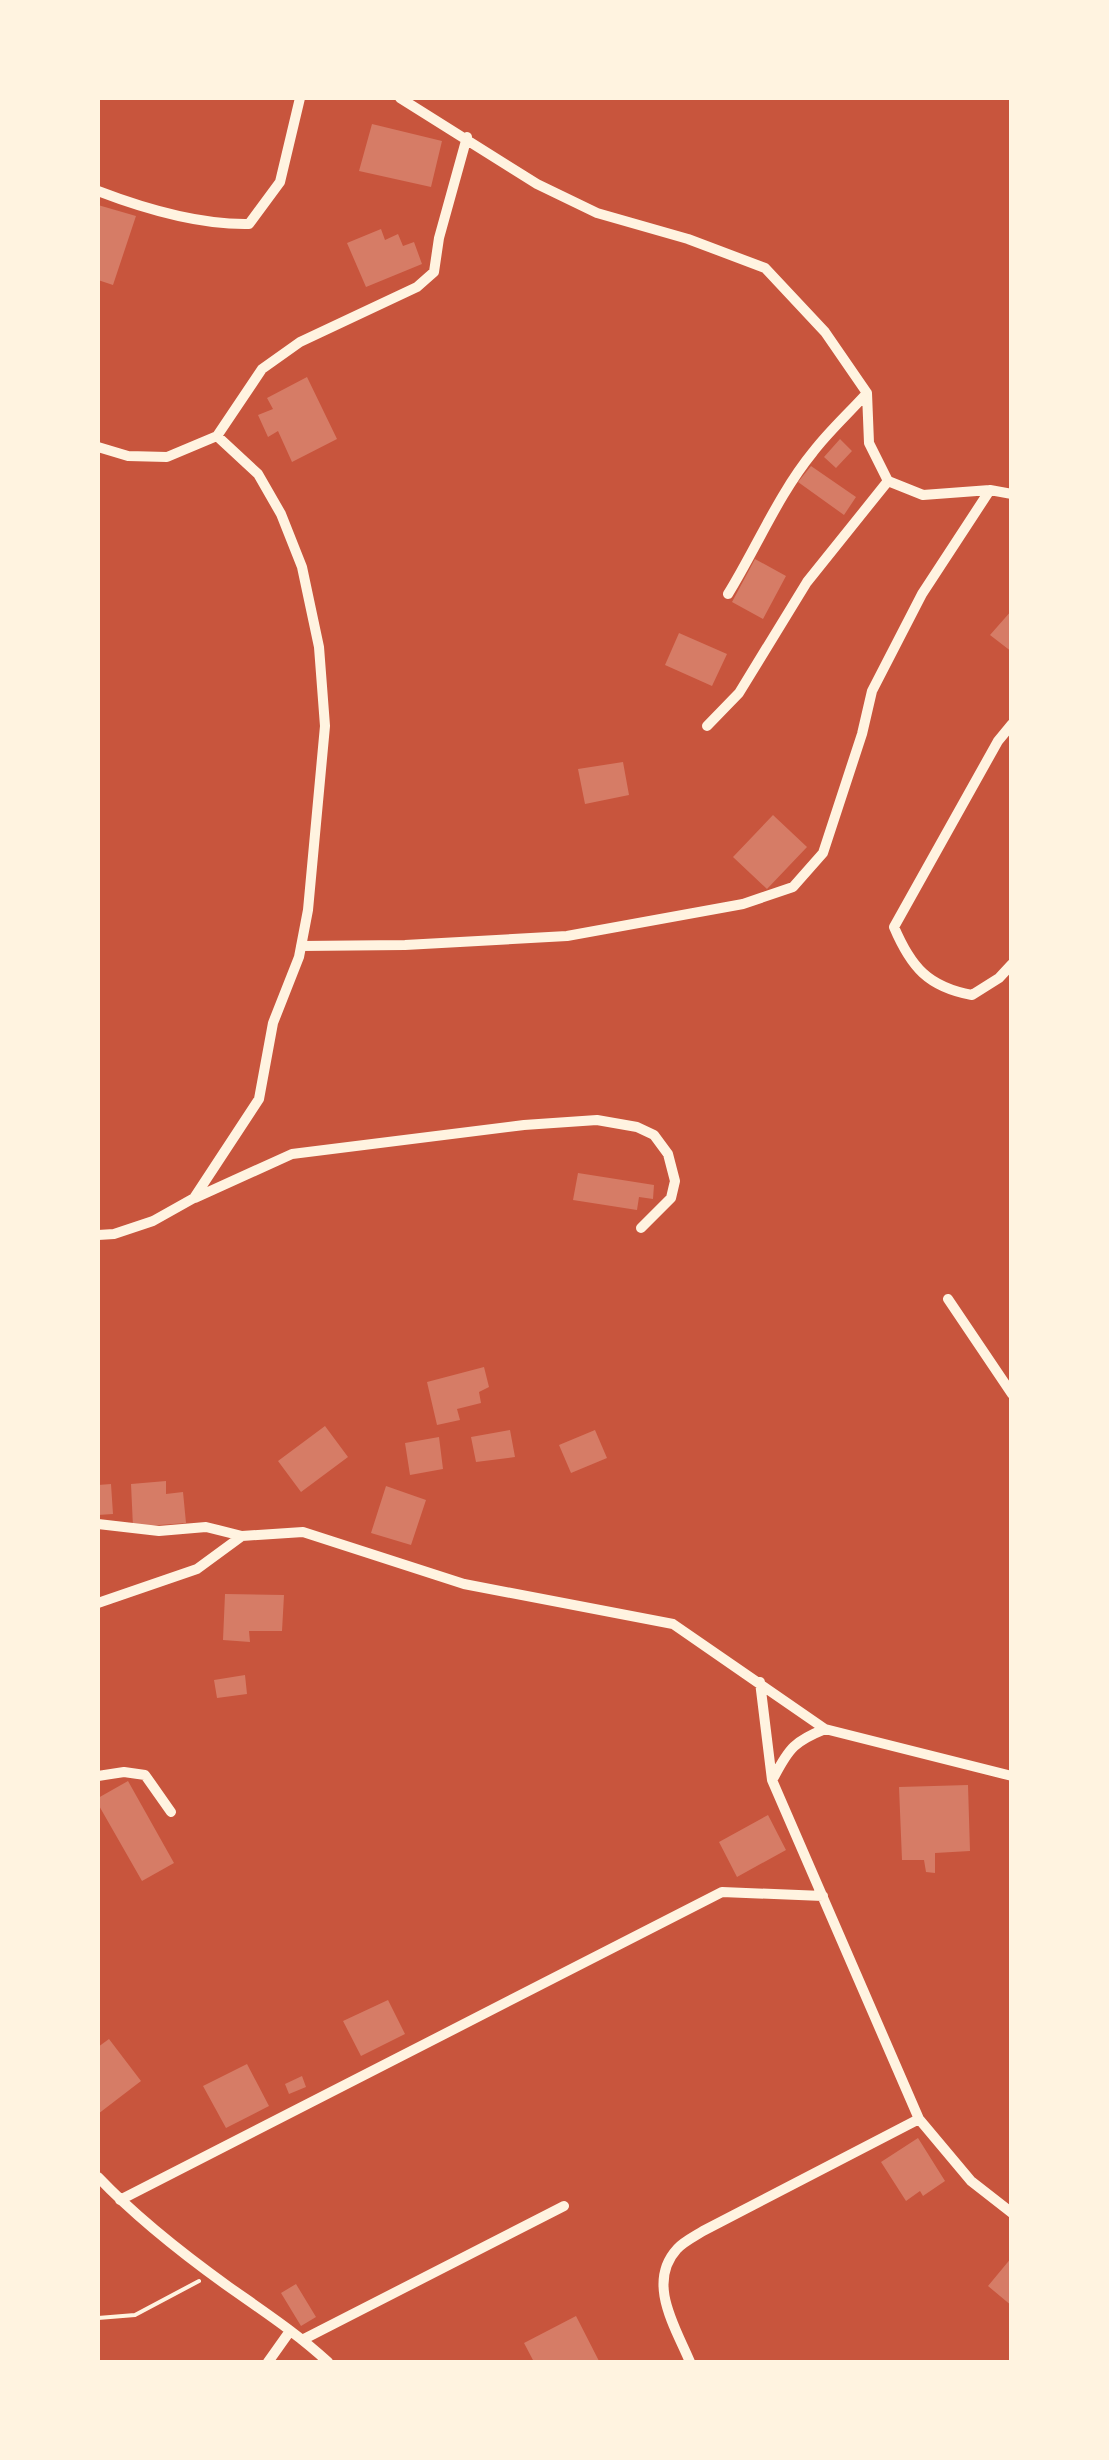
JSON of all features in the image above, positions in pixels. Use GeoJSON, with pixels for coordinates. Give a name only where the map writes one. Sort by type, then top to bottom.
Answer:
{"type":"FeatureCollection","features":[{"type":"Feature","properties":{"kind":"street"},"geometry":{"type":"LineString","coordinates":[[98,191],[147,210],[249,224],[280,182],[300,98]]}},
{"type":"Feature","properties":{"kind":"street"},"geometry":{"type":"LineString","coordinates":[[400,98],[537,184],[597,213],[688,239],[765,268],[825,332],[867,393],[869,443],[888,481],[923,495],[990,490],[1012,494]]}},
{"type":"Feature","properties":{"kind":"street"},"geometry":{"type":"LineString","coordinates":[[98,447],[128,456],[167,456],[217,436],[262,369],[300,342],[417,287],[434,272],[439,238],[467,138]]}},
{"type":"Feature","properties":{"kind":"street"},"geometry":{"type":"LineString","coordinates":[[728,594],[759,544],[763,528],[812,453],[867,393]]}},
{"type":"Feature","properties":{"kind":"street"},"geometry":{"type":"LineString","coordinates":[[194,1198],[260,1098],[273,1023],[301,946],[308,910],[325,726],[319,646],[302,567],[281,514],[258,474],[217,436]]}},
{"type":"Feature","properties":{"kind":"street"},"geometry":{"type":"LineString","coordinates":[[707,726],[740,694],[807,582],[888,481]]}},
{"type":"Feature","properties":{"kind":"street"},"geometry":{"type":"LineString","coordinates":[[301,946],[567,936],[743,904],[793,887],[822,853],[862,734],[872,690],[922,594],[990,490]]}},
{"type":"Feature","properties":{"kind":"street"},"geometry":{"type":"LineString","coordinates":[[1012,724],[998,742],[894,927],[902,947],[926,978],[947,990],[972,995],[999,978],[1012,964]]}},
{"type":"Feature","properties":{"kind":"street"},"geometry":{"type":"LineString","coordinates":[[98,1235],[153,1221],[292,1154],[524,1125],[597,1120],[637,1126],[654,1135],[668,1154],[675,1181],[671,1198],[641,1228]]}},
{"type":"Feature","properties":{"kind":"street"},"geometry":{"type":"LineString","coordinates":[[948,1299],[1012,1394]]}},
{"type":"Feature","properties":{"kind":"street"},"geometry":{"type":"LineString","coordinates":[[98,1524],[159,1531],[206,1528],[242,1536],[303,1532],[464,1584],[673,1624],[825,1729],[1012,1776]]}},
{"type":"Feature","properties":{"kind":"street"},"geometry":{"type":"LineString","coordinates":[[98,1603],[196,1569],[242,1536]]}},
{"type":"Feature","properties":{"kind":"street"},"geometry":{"type":"LineString","coordinates":[[760,1682],[772,1780],[919,2119],[971,2181],[1012,2213]]}},
{"type":"Feature","properties":{"kind":"street"},"geometry":{"type":"LineString","coordinates":[[772,1780],[786,1754],[800,1739],[825,1729]]}},
{"type":"Feature","properties":{"kind":"street"},"geometry":{"type":"LineString","coordinates":[[98,1776],[124,1772],[146,1775],[170,1812]]}},
{"type":"Feature","properties":{"kind":"street"},"geometry":{"type":"LineString","coordinates":[[120,2200],[722,1892],[823,1896]]}},
{"type":"Feature","properties":{"kind":"street"},"geometry":{"type":"LineString","coordinates":[[690,2362],[661,2291],[666,2268],[676,2250],[703,2230],[919,2119]]}},
{"type":"Feature","properties":{"kind":"street"},"geometry":{"type":"LineString","coordinates":[[98,2176],[120,2200],[212,2274],[304,2339],[328,2362]]}},
{"type":"Feature","properties":{"kind":"street"},"geometry":{"type":"LineString","coordinates":[[304,2339],[564,2206]]}},
{"type":"Feature","properties":{"kind":"street"},"geometry":{"type":"LineString","coordinates":[[268,2362],[290,2331]]}},
{"type":"Feature","properties":{"kind":"path"},"geometry":{"type":"LineString","coordinates":[[98,2318],[135,2314],[212,2274]]}},
{"type":"Feature","properties":{"kind":"building"},"geometry":{"type":"Polygon","coordinates":[[[372,124],[442,141],[431,187],[359,171],[372,124]]]}},
{"type":"Feature","properties":{"kind":"building"},"geometry":{"type":"Polygon","coordinates":[[[98,205],[136,216],[113,285],[98,280],[98,205]]]}},
{"type":"Feature","properties":{"kind":"building"},"geometry":{"type":"Polygon","coordinates":[[[381,229],[385,240],[398,234],[403,246],[414,242],[422,264],[366,287],[347,243],[381,229]]]}},
{"type":"Feature","properties":{"kind":"building"},"geometry":{"type":"Polygon","coordinates":[[[307,377],[337,439],[292,462],[278,431],[268,437],[258,415],[273,409],[267,398],[307,377]]]}},
{"type":"Feature","properties":{"kind":"building"},"geometry":{"type":"Polygon","coordinates":[[[840,439],[852,451],[836,468],[824,457],[840,439]]]}},
{"type":"Feature","properties":{"kind":"building"},"geometry":{"type":"Polygon","coordinates":[[[811,466],[856,497],[844,515],[798,482],[811,466]]]}},
{"type":"Feature","properties":{"kind":"building"},"geometry":{"type":"Polygon","coordinates":[[[755,559],[786,576],[763,619],[732,602],[755,559]]]}},
{"type":"Feature","properties":{"kind":"building"},"geometry":{"type":"Polygon","coordinates":[[[1012,610],[1012,652],[990,635],[1012,610]]]}},
{"type":"Feature","properties":{"kind":"building"},"geometry":{"type":"Polygon","coordinates":[[[679,633],[727,654],[712,686],[665,665],[679,633]]]}},
{"type":"Feature","properties":{"kind":"building"},"geometry":{"type":"Polygon","coordinates":[[[623,762],[629,795],[585,804],[578,769],[623,762]]]}},
{"type":"Feature","properties":{"kind":"building"},"geometry":{"type":"Polygon","coordinates":[[[773,815],[807,847],[767,889],[733,857],[773,815]]]}},
{"type":"Feature","properties":{"kind":"building"},"geometry":{"type":"Polygon","coordinates":[[[578,1173],[654,1185],[653,1199],[639,1197],[637,1210],[573,1200],[578,1173]]]}},
{"type":"Feature","properties":{"kind":"building"},"geometry":{"type":"Polygon","coordinates":[[[484,1367],[489,1387],[479,1392],[481,1403],[457,1409],[460,1420],[437,1425],[427,1382],[484,1367]]]}},
{"type":"Feature","properties":{"kind":"building"},"geometry":{"type":"Polygon","coordinates":[[[325,1426],[348,1457],[301,1492],[278,1461],[325,1426]]]}},
{"type":"Feature","properties":{"kind":"building"},"geometry":{"type":"Polygon","coordinates":[[[510,1430],[515,1457],[476,1462],[471,1437],[510,1430]]]}},
{"type":"Feature","properties":{"kind":"building"},"geometry":{"type":"Polygon","coordinates":[[[595,1430],[607,1458],[571,1473],[559,1445],[595,1430]]]}},
{"type":"Feature","properties":{"kind":"building"},"geometry":{"type":"Polygon","coordinates":[[[439,1437],[443,1469],[410,1475],[405,1443],[439,1437]]]}},
{"type":"Feature","properties":{"kind":"building"},"geometry":{"type":"Polygon","coordinates":[[[166,1481],[166,1494],[183,1492],[186,1523],[133,1527],[131,1484],[166,1481]]]}},
{"type":"Feature","properties":{"kind":"building"},"geometry":{"type":"Polygon","coordinates":[[[111,1484],[113,1514],[98,1515],[98,1485],[111,1484]]]}},
{"type":"Feature","properties":{"kind":"building"},"geometry":{"type":"Polygon","coordinates":[[[386,1486],[426,1500],[411,1545],[371,1533],[386,1486]]]}},
{"type":"Feature","properties":{"kind":"building"},"geometry":{"type":"Polygon","coordinates":[[[225,1594],[284,1595],[282,1631],[249,1631],[250,1642],[223,1640],[225,1594]]]}},
{"type":"Feature","properties":{"kind":"building"},"geometry":{"type":"Polygon","coordinates":[[[245,1675],[247,1694],[217,1698],[214,1680],[245,1675]]]}},
{"type":"Feature","properties":{"kind":"building"},"geometry":{"type":"Polygon","coordinates":[[[128,1781],[174,1863],[142,1881],[98,1804],[98,1798],[128,1781]]]}},
{"type":"Feature","properties":{"kind":"building"},"geometry":{"type":"Polygon","coordinates":[[[968,1785],[970,1851],[935,1853],[935,1873],[926,1872],[924,1860],[902,1860],[899,1787],[968,1785]]]}},
{"type":"Feature","properties":{"kind":"building"},"geometry":{"type":"Polygon","coordinates":[[[768,1815],[786,1850],[737,1877],[719,1842],[768,1815]]]}},
{"type":"Feature","properties":{"kind":"building"},"geometry":{"type":"Polygon","coordinates":[[[388,2000],[405,2034],[361,2056],[343,2021],[388,2000]]]}},
{"type":"Feature","properties":{"kind":"building"},"geometry":{"type":"Polygon","coordinates":[[[109,2039],[141,2081],[98,2114],[98,2047],[109,2039]]]}},
{"type":"Feature","properties":{"kind":"building"},"geometry":{"type":"Polygon","coordinates":[[[247,2064],[269,2106],[226,2128],[203,2086],[247,2064]]]}},
{"type":"Feature","properties":{"kind":"building"},"geometry":{"type":"Polygon","coordinates":[[[302,2076],[306,2087],[289,2094],[285,2084],[302,2076]]]}},
{"type":"Feature","properties":{"kind":"building"},"geometry":{"type":"Polygon","coordinates":[[[918,2138],[945,2181],[923,2196],[920,2191],[906,2201],[881,2162],[918,2138]]]}},
{"type":"Feature","properties":{"kind":"building"},"geometry":{"type":"Polygon","coordinates":[[[1012,2257],[1012,2306],[988,2286],[1012,2257]]]}},
{"type":"Feature","properties":{"kind":"building"},"geometry":{"type":"Polygon","coordinates":[[[296,2284],[316,2317],[301,2326],[281,2293],[296,2284]]]}},
{"type":"Feature","properties":{"kind":"building"},"geometry":{"type":"Polygon","coordinates":[[[576,2316],[599,2361],[534,2362],[524,2343],[576,2316]]]}}]}
